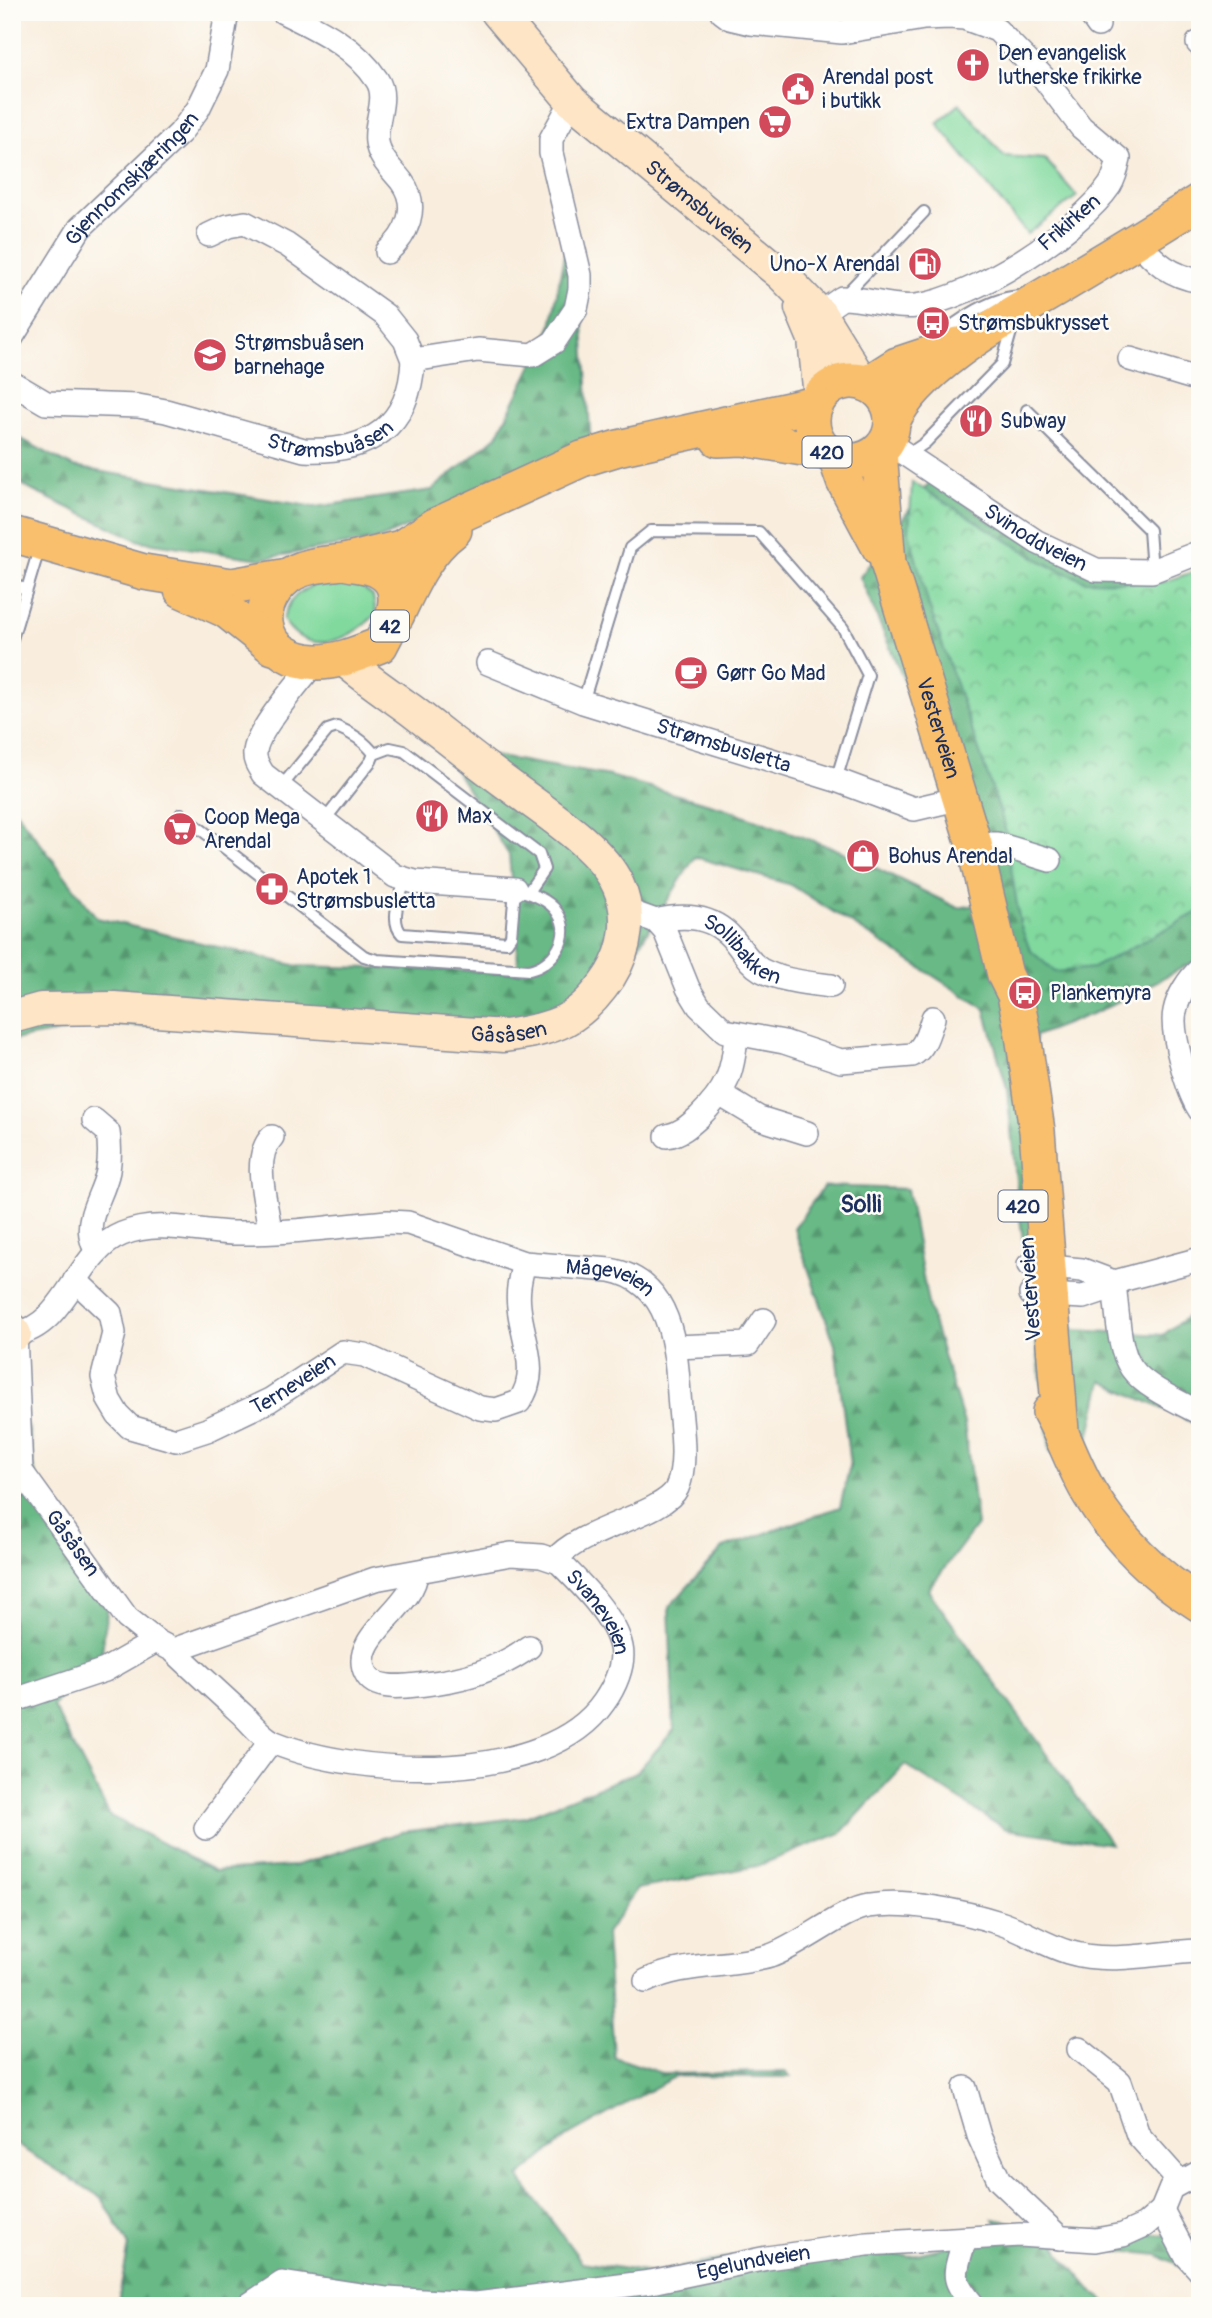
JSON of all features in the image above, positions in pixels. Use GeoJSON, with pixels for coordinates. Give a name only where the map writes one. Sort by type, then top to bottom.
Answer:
{"type":"FeatureCollection","features":[{"type":"Feature","properties":{"kind":"main road"},"geometry":{"type":"LineString","coordinates":[[891,442],[899,407],[914,390],[971,341],[1200,201]]}},
{"type":"Feature","properties":{"kind":"main road"},"geometry":{"type":"LineString","coordinates":[[818,400],[839,383],[865,383],[897,365],[971,341]]}},
{"type":"Feature","properties":{"kind":"main road","name":"420"},"geometry":{"type":"LineString","coordinates":[[818,400],[813,430],[831,455],[858,461],[891,442],[886,399],[865,383]]}},
{"type":"Feature","properties":{"kind":"main road","name":"42"},"geometry":{"type":"LineString","coordinates":[[27,539],[144,572],[232,586],[288,576],[317,565],[344,562],[401,548],[435,526],[582,459],[645,441],[818,400]]}},
{"type":"Feature","properties":{"kind":"main road","name":"42"},"geometry":{"type":"LineString","coordinates":[[645,441],[743,438],[831,455]]}},
{"type":"Feature","properties":{"kind":"main road","name":"Vesterveien"},"geometry":{"type":"LineString","coordinates":[[888,563],[891,442]]}},
{"type":"Feature","properties":{"kind":"main road","name":"Vesterveien"},"geometry":{"type":"LineString","coordinates":[[831,455],[888,563],[961,798],[1005,975],[1015,995],[1037,1131],[1040,1281],[1061,1432],[1091,1496],[1129,1546],[1154,1571],[1200,1604]]}},
{"type":"Feature","properties":{"kind":"main road","name":"42"},"geometry":{"type":"LineString","coordinates":[[144,572],[226,610],[278,649],[297,659],[329,660],[388,630],[420,566],[442,539],[497,497]]}},
{"type":"Feature","properties":{"kind":"main road","name":"42"},"geometry":{"type":"LineString","coordinates":[[344,562],[379,570],[394,587],[388,630]]}},
{"type":"Feature","properties":{"kind":"main road"},"geometry":{"type":"LineString","coordinates":[[278,649],[263,622],[270,598],[288,576]]}},
{"type":"Feature","properties":{"kind":"street","name":"Gjennomskjæringen"},"geometry":{"type":"LineString","coordinates":[[12,337],[80,228],[180,134],[198,109],[217,70],[228,12]]}},
{"type":"Feature","properties":{"kind":"street"},"geometry":{"type":"LineString","coordinates":[[283,12],[331,36],[353,53],[377,79],[383,91],[377,144],[384,161],[404,184],[410,210],[402,239],[387,252]]}},
{"type":"Feature","properties":{"kind":"street","name":"Strømsbuveien"},"geometry":{"type":"LineString","coordinates":[[497,12],[572,101],[823,311],[865,383]]}},
{"type":"Feature","properties":{"kind":"street","name":"Frikirken"},"geometry":{"type":"LineString","coordinates":[[722,12],[730,18],[751,23],[842,32],[872,25],[950,17],[964,18],[997,30],[1044,78],[1081,127],[1119,159],[1111,184],[1082,216],[1032,254],[1000,273],[914,306],[823,311]]}},
{"type":"Feature","properties":{"kind":"street"},"geometry":{"type":"LineString","coordinates":[[209,235],[228,226],[245,223],[287,245],[385,315],[405,340],[413,360],[478,350],[533,355],[554,342],[576,309],[580,275],[551,153],[551,139],[572,101]]}},
{"type":"Feature","properties":{"kind":"street"},"geometry":{"type":"LineString","coordinates":[[1137,240],[1164,269],[1182,278],[1200,281]]}},
{"type":"Feature","properties":{"kind":"street","name":"Strømsbuveien"},"geometry":{"type":"LineString","coordinates":[[818,400],[814,340],[823,311]]}},
{"type":"Feature","properties":{"kind":"street"},"geometry":{"type":"LineString","coordinates":[[1130,359],[1200,380]]}},
{"type":"Feature","properties":{"kind":"street","name":"Strømsbuåsen"},"geometry":{"type":"LineString","coordinates":[[12,383],[46,402],[138,406],[166,411],[282,445],[328,451],[357,447],[371,441],[391,424],[407,397],[412,382],[413,360]]}},
{"type":"Feature","properties":{"kind":"street","name":"Svinoddveien"},"geometry":{"type":"LineString","coordinates":[[891,442],[1002,520],[1073,562],[1096,570],[1152,571],[1200,552]]}},
{"type":"Feature","properties":{"kind":"street","name":"Gåsåsen"},"geometry":{"type":"LineString","coordinates":[[388,630],[387,681],[404,705]]}},
{"type":"Feature","properties":{"kind":"street"},"geometry":{"type":"LineString","coordinates":[[278,649],[280,706]]}},
{"type":"Feature","properties":{"kind":"street"},"geometry":{"type":"LineString","coordinates":[[329,660],[280,706],[258,740],[255,758],[262,774],[385,870],[406,880],[522,891]]}},
{"type":"Feature","properties":{"kind":"street","name":"Gåsåsen"},"geometry":{"type":"LineString","coordinates":[[12,1017],[41,1009],[86,1007],[462,1036],[504,1036],[545,1031],[566,1021],[582,1009],[621,959],[627,926],[625,910],[612,874],[579,839],[404,705],[329,660]]}},
{"type":"Feature","properties":{"kind":"street","name":"Strømsbusletta"},"geometry":{"type":"LineString","coordinates":[[488,663],[583,702],[836,780],[914,809],[961,798]]}},
{"type":"Feature","properties":{"kind":"street"},"geometry":{"type":"LineString","coordinates":[[974,844],[997,844],[1050,860]]}},
{"type":"Feature","properties":{"kind":"street","name":"Sollibakken"},"geometry":{"type":"LineString","coordinates":[[625,910],[656,921],[691,916],[709,922],[726,932],[751,962],[762,970],[804,983],[831,986]]}},
{"type":"Feature","properties":{"kind":"street","name":"Sollibakken"},"geometry":{"type":"LineString","coordinates":[[656,921],[674,946],[688,988],[699,1006],[713,1022],[736,1035],[784,1042],[841,1061],[912,1055],[919,1051],[927,1038],[933,1018]]}},
{"type":"Feature","properties":{"kind":"street"},"geometry":{"type":"LineString","coordinates":[[1200,969],[1186,985],[1175,1012],[1191,1097],[1200,1111]]}},
{"type":"Feature","properties":{"kind":"street"},"geometry":{"type":"LineString","coordinates":[[667,1136],[688,1126],[721,1096],[732,1068],[736,1035]]}},
{"type":"Feature","properties":{"kind":"street"},"geometry":{"type":"LineString","coordinates":[[721,1096],[759,1118],[807,1133]]}},
{"type":"Feature","properties":{"kind":"street"},"geometry":{"type":"LineString","coordinates":[[94,1120],[108,1132],[110,1147],[107,1172],[89,1222],[88,1234],[96,1250]]}},
{"type":"Feature","properties":{"kind":"street"},"geometry":{"type":"LineString","coordinates":[[270,1231],[261,1157],[264,1144],[272,1137]]}},
{"type":"Feature","properties":{"kind":"street","name":"Mågeveien"},"geometry":{"type":"LineString","coordinates":[[14,1332],[34,1328],[47,1317],[96,1250],[114,1238],[141,1228],[163,1226],[232,1233],[388,1222],[408,1223],[524,1263],[610,1270],[636,1278],[655,1297],[671,1327],[675,1347],[682,1430],[677,1488],[671,1496],[639,1514],[590,1534],[555,1560]]}},
{"type":"Feature","properties":{"kind":"street"},"geometry":{"type":"LineString","coordinates":[[1040,1281],[1083,1297],[1101,1291],[1114,1282],[1200,1259]]}},
{"type":"Feature","properties":{"kind":"street","name":"Terneveien"},"geometry":{"type":"LineString","coordinates":[[75,1280],[110,1313],[114,1333],[103,1377],[108,1400],[130,1427],[176,1440],[207,1430],[270,1400],[343,1352],[364,1355],[480,1408],[496,1410],[519,1402],[530,1380],[519,1307],[518,1284],[524,1263]]}},
{"type":"Feature","properties":{"kind":"street"},"geometry":{"type":"LineString","coordinates":[[1114,1282],[1122,1353],[1128,1367],[1138,1380],[1152,1389],[1200,1413]]}},
{"type":"Feature","properties":{"kind":"street"},"geometry":{"type":"LineString","coordinates":[[675,1347],[748,1344],[764,1320]]}},
{"type":"Feature","properties":{"kind":"street","name":"Gåsåsen"},"geometry":{"type":"LineString","coordinates":[[14,1332],[21,1471],[127,1618],[164,1646]]}},
{"type":"Feature","properties":{"kind":"street","name":"Svaneveien"},"geometry":{"type":"LineString","coordinates":[[511,1554],[555,1560],[588,1591],[621,1647],[621,1662],[612,1690],[601,1707],[580,1727],[551,1744],[483,1765],[463,1768],[408,1766],[334,1758],[300,1752],[271,1741],[164,1646],[375,1579],[511,1554]]}},
{"type":"Feature","properties":{"kind":"street"},"geometry":{"type":"LineString","coordinates":[[416,1573],[411,1590],[370,1640],[364,1652],[363,1668],[367,1677],[376,1683],[411,1686],[471,1676],[510,1661],[529,1647]]}},
{"type":"Feature","properties":{"kind":"street"},"geometry":{"type":"LineString","coordinates":[[12,1701],[105,1670],[164,1646]]}},
{"type":"Feature","properties":{"kind":"street"},"geometry":{"type":"LineString","coordinates":[[206,1828],[271,1741]]}},
{"type":"Feature","properties":{"kind":"street"},"geometry":{"type":"LineString","coordinates":[[646,1981],[673,1970],[733,1965],[771,1955],[870,1905],[902,1904],[981,1918],[1000,1923],[1068,1952],[1103,1959],[1200,1951]]}},
{"type":"Feature","properties":{"kind":"street"},"geometry":{"type":"LineString","coordinates":[[1079,2049],[1120,2082],[1138,2135],[1189,2176]]}},
{"type":"Feature","properties":{"kind":"street"},"geometry":{"type":"LineString","coordinates":[[965,2088],[979,2136],[999,2180],[1060,2238]]}},
{"type":"Feature","properties":{"kind":"street","name":"Egelundveien"},"geometry":{"type":"LineString","coordinates":[[247,2306],[282,2283],[387,2299],[476,2305],[651,2282],[767,2258],[867,2244],[1020,2235],[1096,2240],[1123,2235],[1145,2225],[1162,2210],[1171,2188],[1189,2176]]}},
{"type":"Feature","properties":{"kind":"street"},"geometry":{"type":"LineString","coordinates":[[1162,2210],[1185,2254],[1200,2271]]}},
{"type":"Feature","properties":{"kind":"street"},"geometry":{"type":"LineString","coordinates":[[964,2240],[955,2264],[957,2283],[974,2306]]}},
{"type":"Feature","properties":{"kind":"street"},"geometry":{"type":"LineString","coordinates":[[282,2306],[307,2288]]}},
{"type":"Feature","properties":{"kind":"lane"},"geometry":{"type":"LineString","coordinates":[[823,311],[924,212]]}},
{"type":"Feature","properties":{"kind":"lane"},"geometry":{"type":"LineString","coordinates":[[914,359],[946,331],[1009,296],[1046,295]]}},
{"type":"Feature","properties":{"kind":"lane"},"geometry":{"type":"LineString","coordinates":[[891,442],[925,443],[1002,364],[1017,313]]}},
{"type":"Feature","properties":{"kind":"lane"},"geometry":{"type":"LineString","coordinates":[[1027,410],[1149,530],[1152,571]]}},
{"type":"Feature","properties":{"kind":"lane"},"geometry":{"type":"LineString","coordinates":[[583,702],[630,548],[651,531],[759,532],[843,628],[868,675],[836,780]]}},
{"type":"Feature","properties":{"kind":"lane"},"geometry":{"type":"LineString","coordinates":[[12,639],[26,589],[27,539]]}},
{"type":"Feature","properties":{"kind":"lane"},"geometry":{"type":"LineString","coordinates":[[12,585],[26,589]]}},
{"type":"Feature","properties":{"kind":"lane"},"geometry":{"type":"LineString","coordinates":[[281,787],[328,730],[337,727],[354,736],[374,754]]}},
{"type":"Feature","properties":{"kind":"lane"},"geometry":{"type":"LineString","coordinates":[[374,754],[390,748],[404,751],[539,854],[544,869],[522,891],[511,936],[499,944],[402,933],[396,924],[406,880]]}},
{"type":"Feature","properties":{"kind":"lane"},"geometry":{"type":"LineString","coordinates":[[324,821],[372,761],[374,754]]}},
{"type":"Feature","properties":{"kind":"lane"},"geometry":{"type":"LineString","coordinates":[[181,814],[356,950],[377,960],[529,970],[540,967],[557,952],[563,922],[556,909],[522,891]]}},
{"type":"Feature","properties":{"kind":"green space"},"geometry":{"type":"Polygon","coordinates":[[[960,104],[1004,156],[1045,159],[1077,196],[1027,234],[937,123],[960,104]]]}},
{"type":"Feature","properties":{"kind":"green space"},"geometry":{"type":"Polygon","coordinates":[[[568,233],[581,295],[591,446],[379,539],[260,559],[140,541],[33,491],[12,478],[12,434],[73,467],[315,507],[432,490],[497,436],[551,327],[568,233]]]}},
{"type":"Feature","properties":{"kind":"green space"},"geometry":{"type":"Polygon","coordinates":[[[932,479],[992,523],[1170,590],[1200,618],[1200,959],[1099,1011],[1035,1036],[1037,1275],[1075,1330],[1163,1335],[1200,1307],[1200,1426],[1102,1381],[1081,1473],[1050,1451],[1019,1210],[1007,1089],[985,1009],[791,885],[695,857],[629,961],[557,1033],[101,1025],[12,1040],[12,806],[97,918],[298,966],[519,972],[509,855],[441,747],[610,776],[724,808],[841,851],[958,908],[987,903],[965,800],[908,690],[860,577],[932,479]]]}},
{"type":"Feature","properties":{"kind":"green space"},"geometry":{"type":"Polygon","coordinates":[[[912,482],[1046,564],[1085,581],[1163,582],[1200,570],[1200,610],[1195,628],[1200,629],[1200,911],[1093,968],[1055,972],[1030,950],[1020,924],[1004,823],[928,603],[909,532],[912,482]]]}},
{"type":"Feature","properties":{"kind":"green space"},"geometry":{"type":"Polygon","coordinates":[[[328,579],[355,582],[373,596],[376,614],[341,638],[328,642],[304,639],[283,619],[286,610],[299,593],[328,579]]]}},
{"type":"Feature","properties":{"kind":"green space"},"geometry":{"type":"Polygon","coordinates":[[[824,1186],[907,1189],[929,1309],[964,1423],[977,1525],[928,1590],[1111,1844],[1006,1829],[905,1765],[841,1833],[757,1866],[637,1889],[606,1934],[614,2057],[664,2074],[785,2072],[790,2077],[676,2076],[568,2136],[519,2177],[582,2262],[651,2273],[786,2247],[909,2256],[1002,2233],[994,2219],[1045,2227],[1200,2239],[1200,2275],[1158,2255],[1056,2244],[1059,2252],[1093,2292],[1112,2306],[376,2306],[324,2297],[310,2306],[117,2306],[129,2246],[102,2198],[12,2142],[12,1483],[18,1484],[28,1425],[39,1499],[108,1604],[102,1652],[53,1706],[110,1816],[215,1871],[294,1866],[402,1832],[525,1817],[637,1772],[674,1730],[669,1607],[723,1548],[840,1507],[850,1465],[835,1345],[794,1228],[824,1186]]]}},
{"type":"Feature","properties":{"kind":"place","name":"Den evangelisk lutherske frikirke"},"geometry":{"type":"Point","coordinates":[973,65]}},
{"type":"Feature","properties":{"kind":"place","name":"Arendal post i butikk"},"geometry":{"type":"Point","coordinates":[798,89]}},
{"type":"Feature","properties":{"kind":"place","name":"Extra Dampen"},"geometry":{"type":"Point","coordinates":[775,122]}},
{"type":"Feature","properties":{"kind":"place","name":"Uno-X Arendal"},"geometry":{"type":"Point","coordinates":[925,264]}},
{"type":"Feature","properties":{"kind":"place","name":"Strømsbukrysset"},"geometry":{"type":"Point","coordinates":[933,323]}},
{"type":"Feature","properties":{"kind":"place","name":"Strømsbuåsen barnehage"},"geometry":{"type":"Point","coordinates":[210,355]}},
{"type":"Feature","properties":{"kind":"place","name":"Subway"},"geometry":{"type":"Point","coordinates":[976,421]}},
{"type":"Feature","properties":{"kind":"place","name":"Gørr Go Mad"},"geometry":{"type":"Point","coordinates":[691,673]}},
{"type":"Feature","properties":{"kind":"place","name":"Max"},"geometry":{"type":"Point","coordinates":[432,816]}},
{"type":"Feature","properties":{"kind":"place","name":"Coop Mega Arendal"},"geometry":{"type":"Point","coordinates":[180,829]}},
{"type":"Feature","properties":{"kind":"place","name":"Bohus Arendal"},"geometry":{"type":"Point","coordinates":[863,856]}},
{"type":"Feature","properties":{"kind":"place","name":"Apotek 1 Strømsbusletta"},"geometry":{"type":"Point","coordinates":[272,889]}},
{"type":"Feature","properties":{"kind":"place","name":"Plankemyra"},"geometry":{"type":"Point","coordinates":[1025,993]}},
{"type":"Feature","properties":{"kind":"district","name":"Solli"},"geometry":{"type":"Point","coordinates":[861,1204]}}]}
